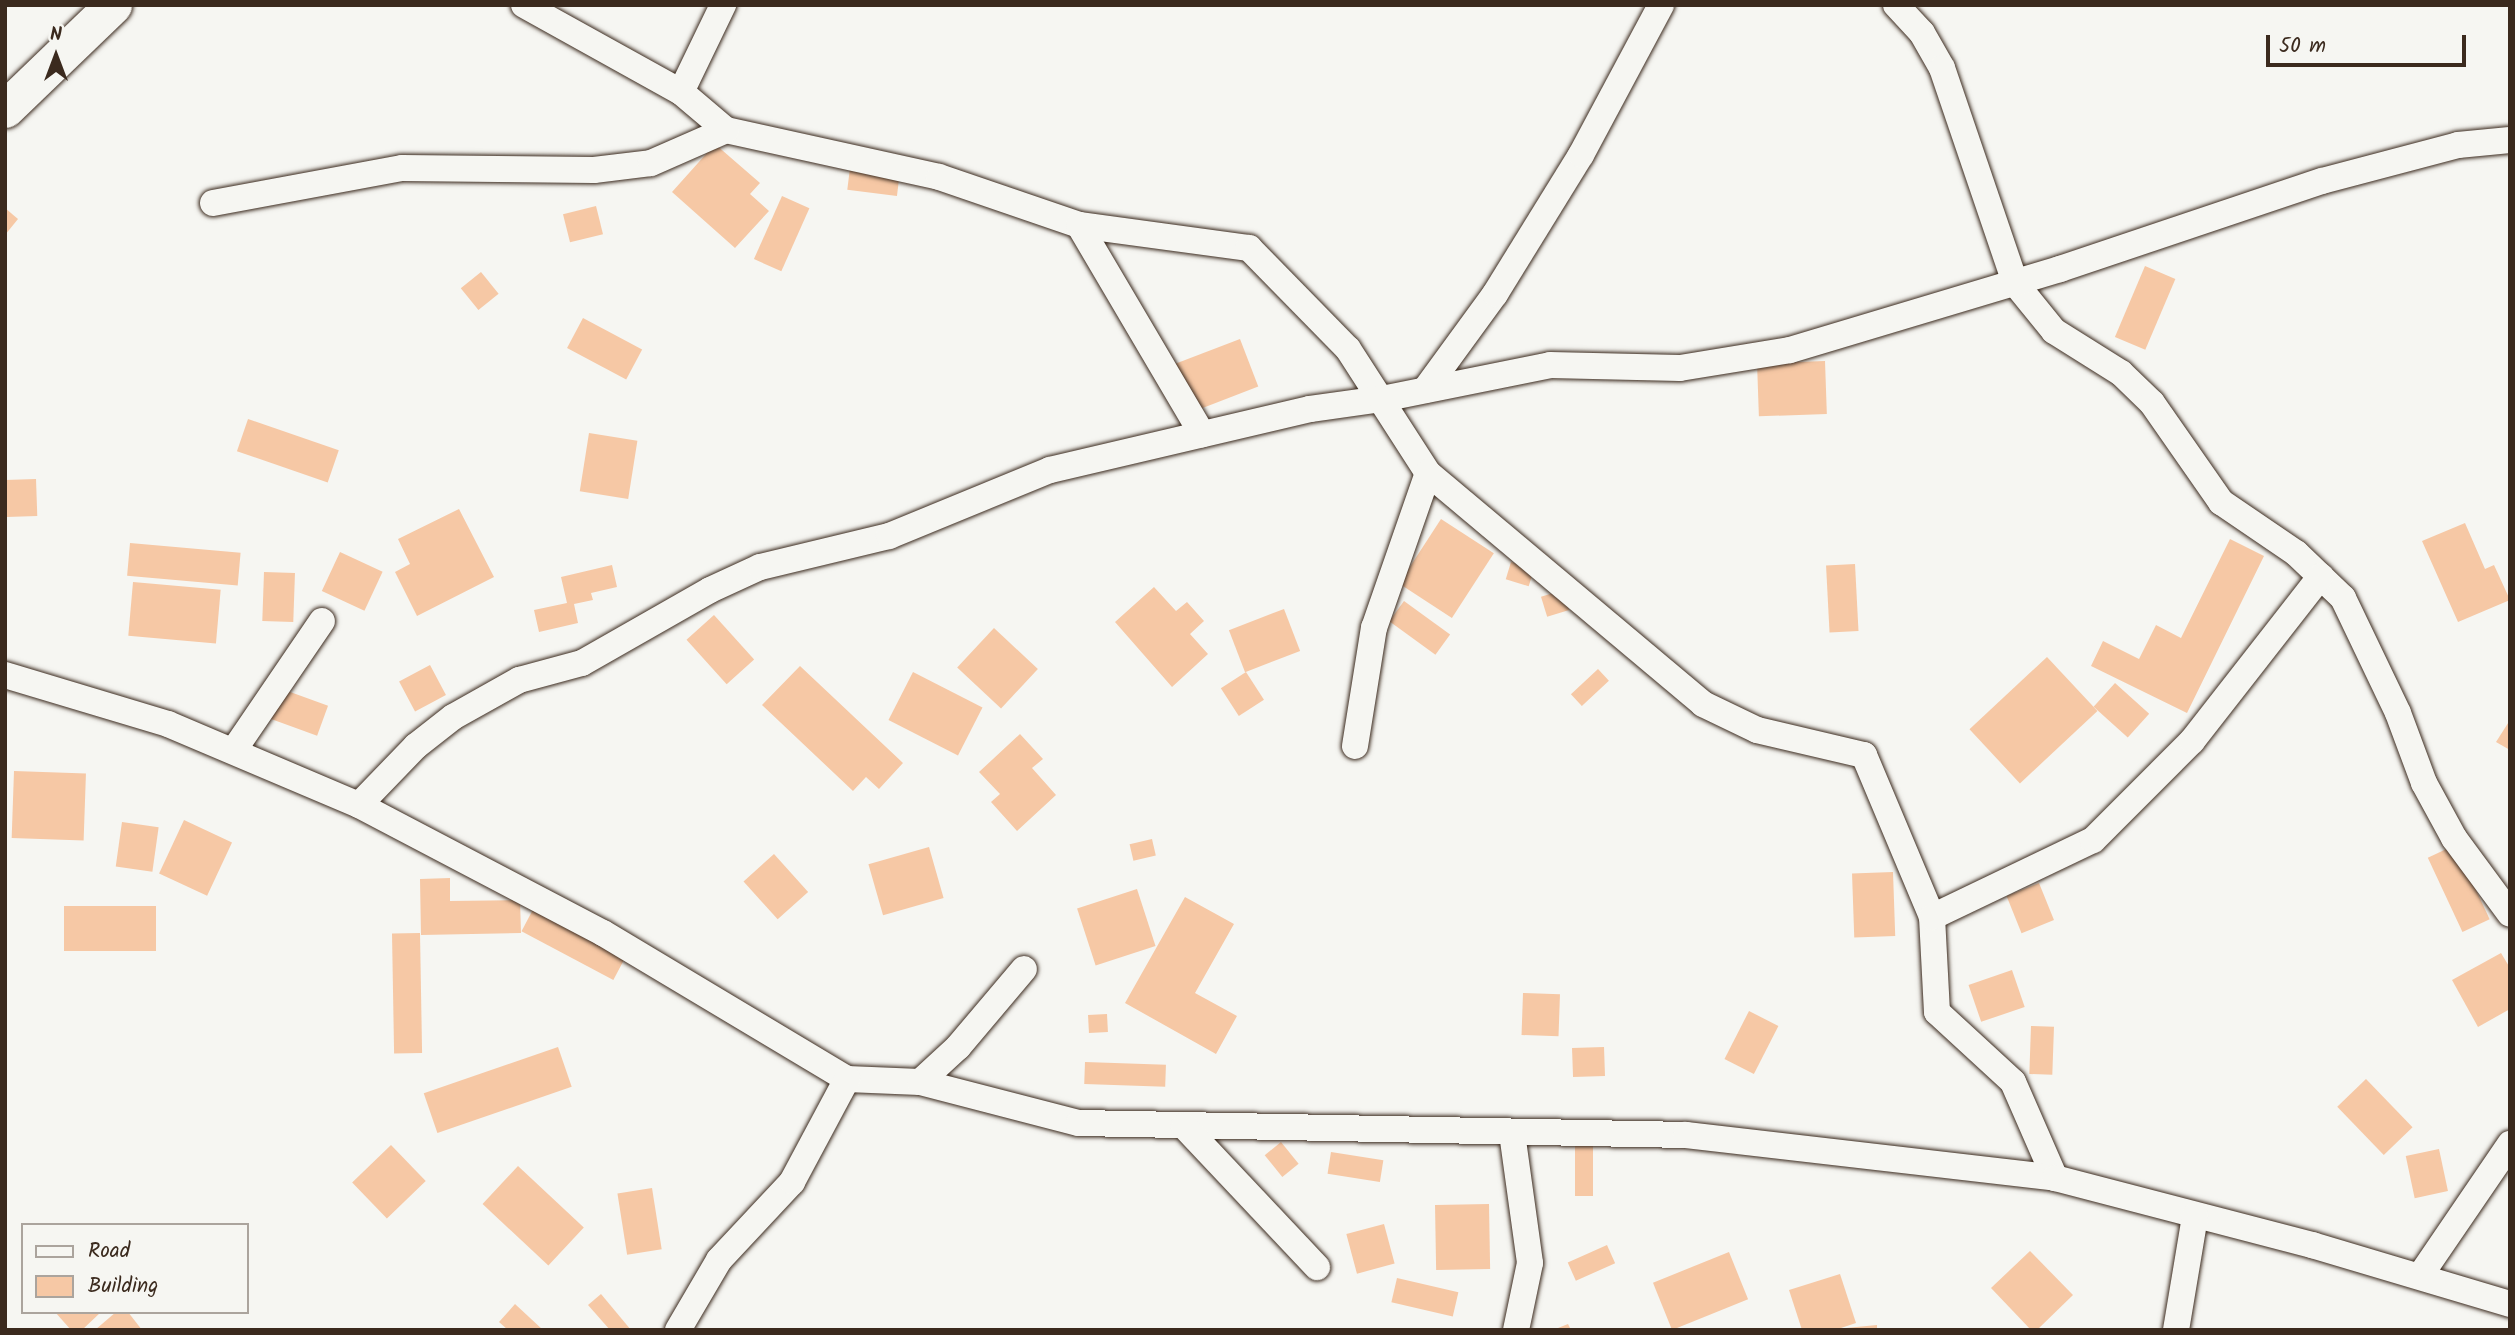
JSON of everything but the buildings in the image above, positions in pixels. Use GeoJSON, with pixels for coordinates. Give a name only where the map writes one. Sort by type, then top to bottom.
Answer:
{"type":"FeatureCollection","features":[{"type":"Feature","properties":{"kind":"main road"},"geometry":{"type":"LineString","coordinates":[[5,110],[113,5]]}},
{"type":"Feature","properties":{"kind":"street"},"geometry":{"type":"LineString","coordinates":[[524,5],[681,93],[726,130],[939,177],[1079,225],[1249,248],[1348,349],[1428,473],[1703,704],[1757,730],[1864,755],[1932,917],[1937,1012],[2013,1082],[2055,1178]]}},
{"type":"Feature","properties":{"kind":"street"},"geometry":{"type":"LineString","coordinates":[[681,93],[723,5]]}},
{"type":"Feature","properties":{"kind":"street"},"geometry":{"type":"LineString","coordinates":[[1425,390],[1495,294],[1581,155],[1661,5]]}},
{"type":"Feature","properties":{"kind":"street"},"geometry":{"type":"LineString","coordinates":[[1896,5],[1922,33],[1942,68],[2015,283],[2054,331],[2121,373],[2152,403],[2221,502],[2262,527],[2343,598],[2370,652],[2424,783],[2454,838],[2510,914]]}},
{"type":"Feature","properties":{"kind":"street"},"geometry":{"type":"LineString","coordinates":[[213,204],[402,168],[594,170],[651,163],[726,130]]}},
{"type":"Feature","properties":{"kind":"street"},"geometry":{"type":"LineString","coordinates":[[359,805],[416,747],[453,717],[519,680],[582,663],[710,590],[760,567],[845,549],[901,531],[1050,470],[1310,409],[1382,400],[1549,365],[1680,368],[1790,350],[2015,283],[2322,181],[2458,145],[2510,140]]}},
{"type":"Feature","properties":{"kind":"street"},"geometry":{"type":"LineString","coordinates":[[1079,225],[1202,434]]}},
{"type":"Feature","properties":{"kind":"street"},"geometry":{"type":"LineString","coordinates":[[1355,746],[1374,628],[1428,473]]}},
{"type":"Feature","properties":{"kind":"street"},"geometry":{"type":"LineString","coordinates":[[1932,917],[2093,840],[2192,741],[2321,576]]}},
{"type":"Feature","properties":{"kind":"street"},"geometry":{"type":"LineString","coordinates":[[234,750],[322,621]]}},
{"type":"Feature","properties":{"kind":"street"},"geometry":{"type":"LineString","coordinates":[[5,675],[168,724],[359,805],[603,933],[847,1079],[920,1083],[1079,1123],[1686,1135],[2055,1178],[2420,1276],[2510,1304]]}},
{"type":"Feature","properties":{"kind":"street"},"geometry":{"type":"LineString","coordinates":[[920,1083],[958,1047],[1024,969]]}},
{"type":"Feature","properties":{"kind":"street"},"geometry":{"type":"LineString","coordinates":[[678,1330],[719,1260],[792,1182],[847,1079]]}},
{"type":"Feature","properties":{"kind":"street"},"geometry":{"type":"LineString","coordinates":[[1185,1126],[1317,1268]]}},
{"type":"Feature","properties":{"kind":"street"},"geometry":{"type":"LineString","coordinates":[[1512,1133],[1530,1263],[1516,1330]]}},
{"type":"Feature","properties":{"kind":"street"},"geometry":{"type":"LineString","coordinates":[[2420,1276],[2510,1144]]}},
{"type":"Feature","properties":{"kind":"street"},"geometry":{"type":"LineString","coordinates":[[2176,1330],[2195,1217]]}}]}
